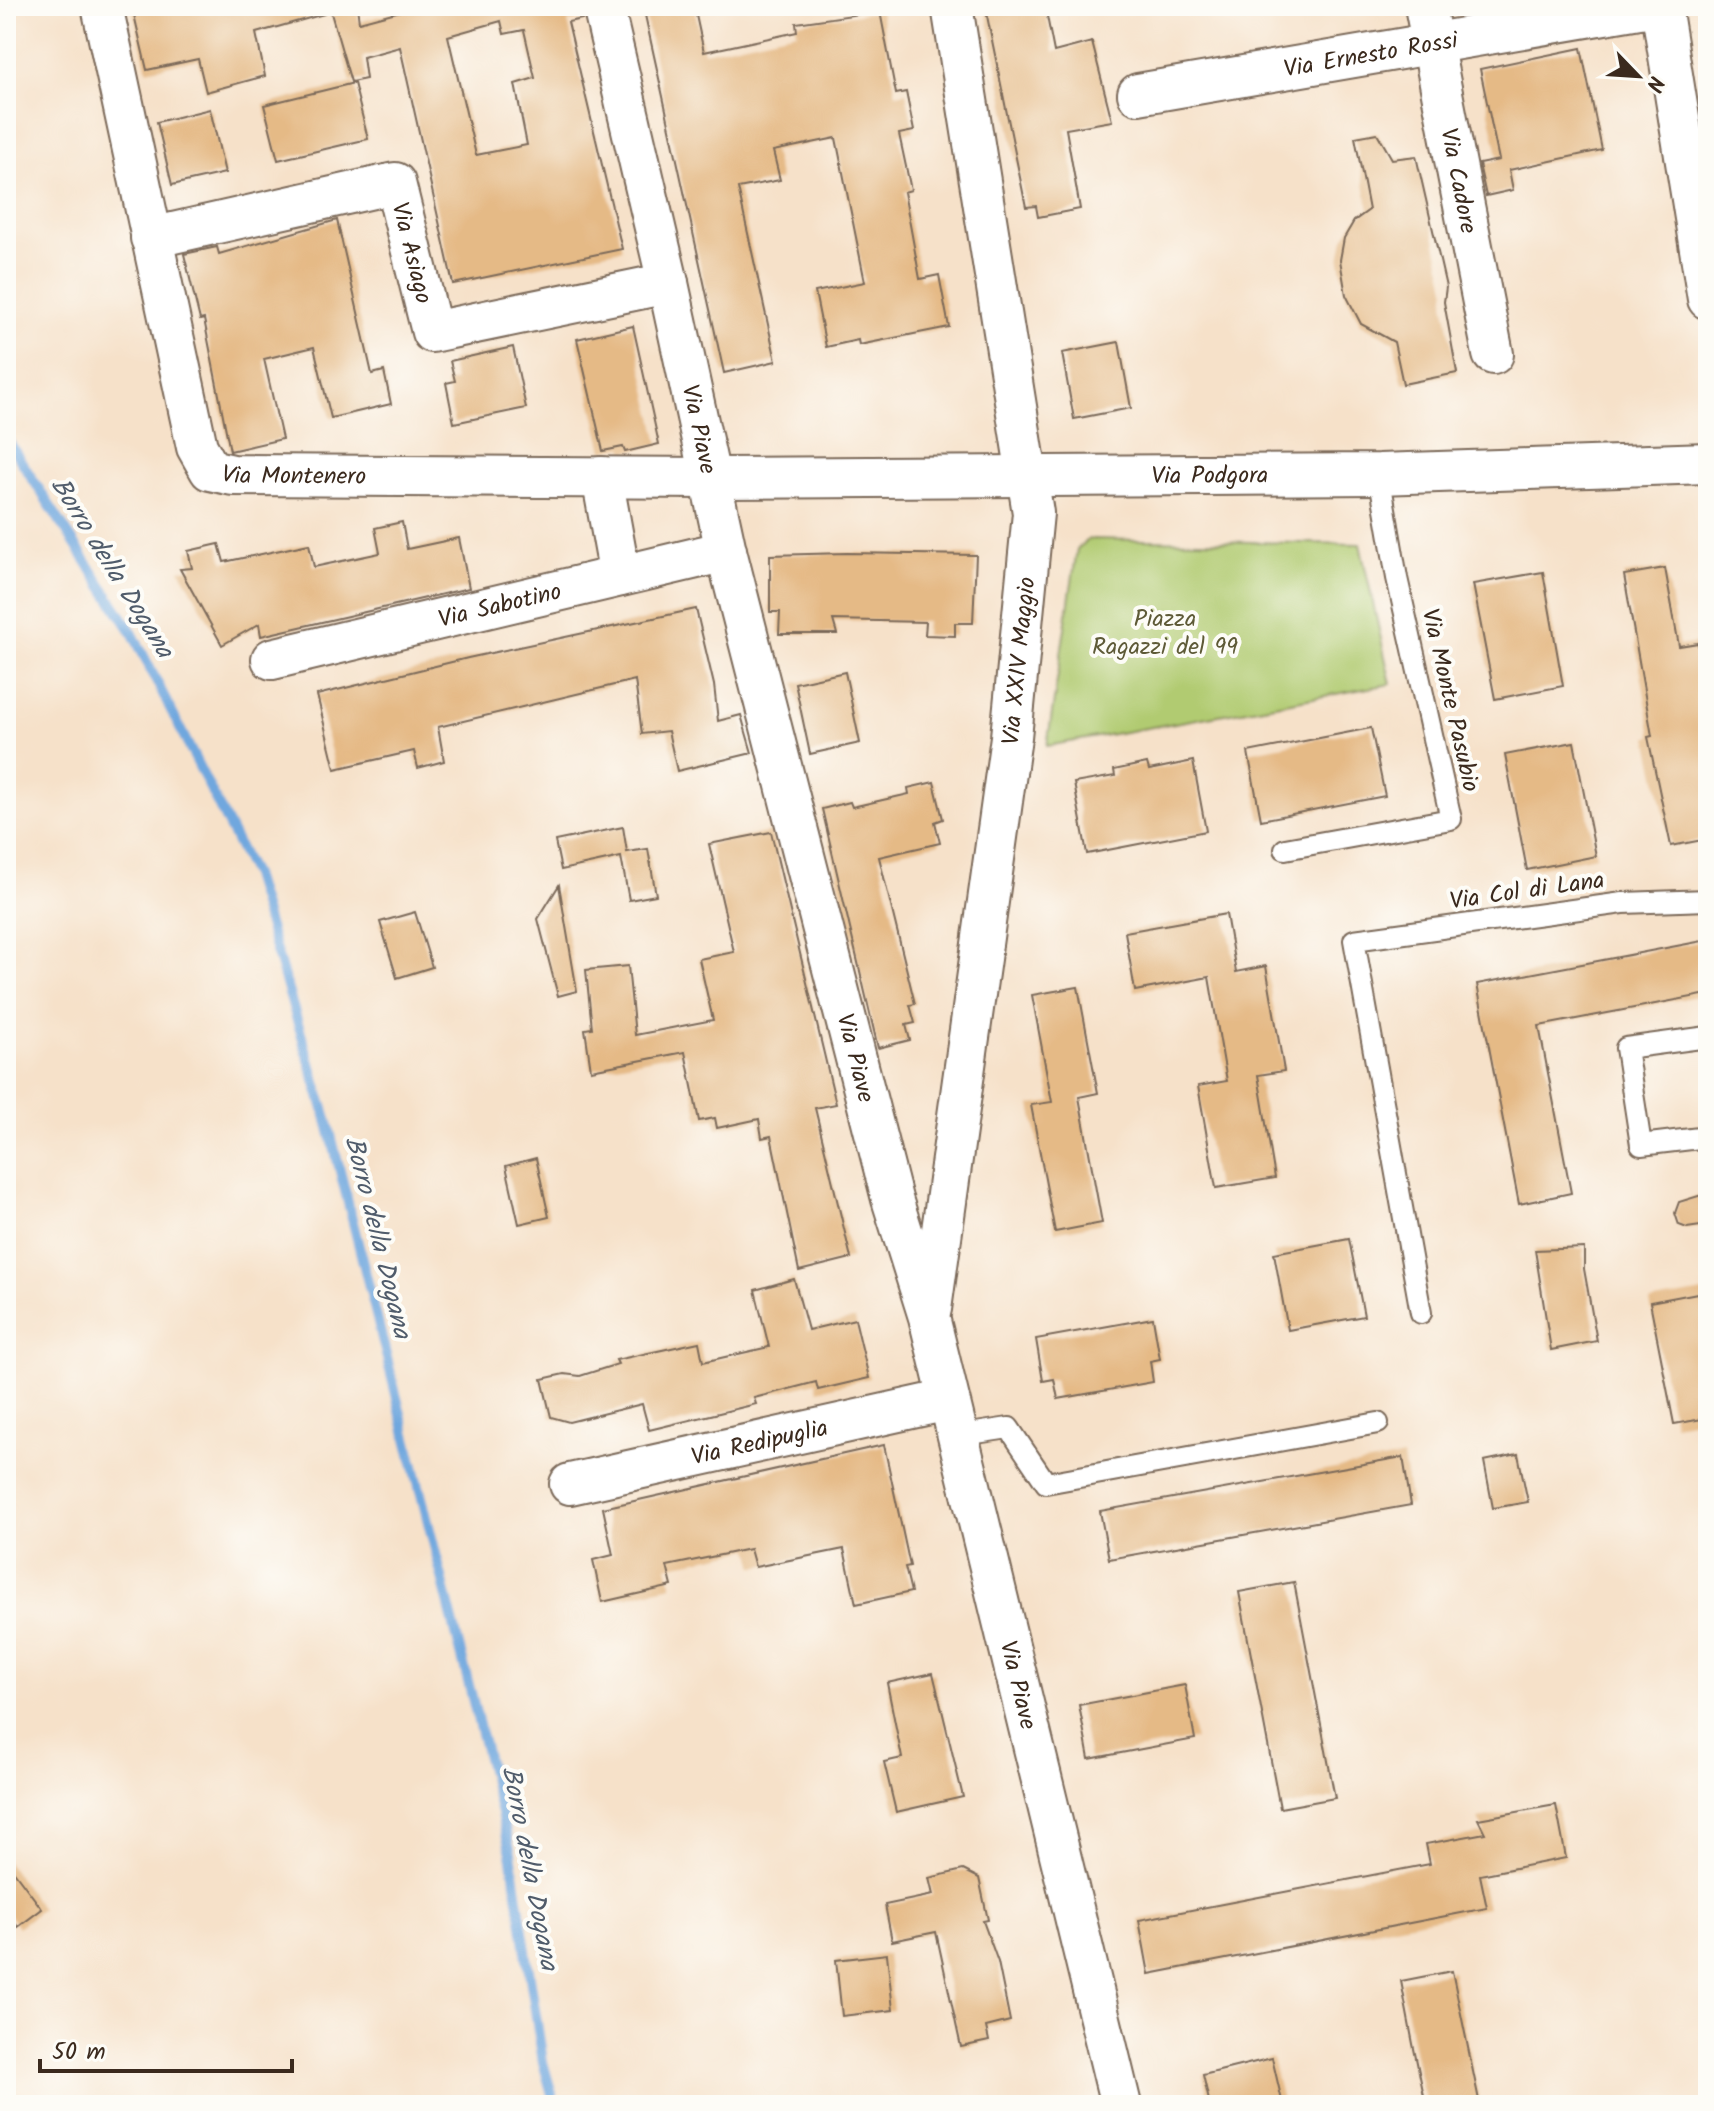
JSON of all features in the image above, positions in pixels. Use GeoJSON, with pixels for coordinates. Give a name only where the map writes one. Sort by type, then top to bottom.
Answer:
{"type":"FeatureCollection","features":[{"type":"Feature","properties":{"kind":"street","name":"Via Montenero"},"geometry":{"type":"LineString","coordinates":[[102,6],[197,447],[210,470],[233,475],[712,478]]}},
{"type":"Feature","properties":{"kind":"street","name":"Via Piave"},"geometry":{"type":"LineString","coordinates":[[603,6],[668,283],[726,551],[892,1199],[929,1317],[1121,2105]]}},
{"type":"Feature","properties":{"kind":"street","name":"Via XXIV Maggio"},"geometry":{"type":"LineString","coordinates":[[929,1317],[943,1239],[1011,737],[1033,513],[952,6]]}},
{"type":"Feature","properties":{"kind":"street","name":"Via Cadore"},"geometry":{"type":"LineString","coordinates":[[1425,6],[1493,354]]}},
{"type":"Feature","properties":{"kind":"street","name":"Via Ernesto Rossi"},"geometry":{"type":"LineString","coordinates":[[1138,94],[1651,6]]}},
{"type":"Feature","properties":{"kind":"street"},"geometry":{"type":"LineString","coordinates":[[1661,6],[1708,299]]}},
{"type":"Feature","properties":{"kind":"street","name":"Via Asiago"},"geometry":{"type":"LineString","coordinates":[[151,238],[395,183],[432,332],[668,283]]}},
{"type":"Feature","properties":{"kind":"street","name":"Via Podgora"},"geometry":{"type":"LineString","coordinates":[[712,478],[1379,474],[1708,463]]}},
{"type":"Feature","properties":{"kind":"street"},"geometry":{"type":"LineString","coordinates":[[602,477],[620,576]]}},
{"type":"Feature","properties":{"kind":"street","name":"Via Sabotino"},"geometry":{"type":"LineString","coordinates":[[272,659],[726,551]]}},
{"type":"Feature","properties":{"kind":"street","name":"Via Redipuglia"},"geometry":{"type":"LineString","coordinates":[[570,1484],[952,1418]]}},
{"type":"Feature","properties":{"kind":"lane","name":"Via Monte Pasubio"},"geometry":{"type":"LineString","coordinates":[[1285,849],[1451,819],[1397,578],[1379,474]]}},
{"type":"Feature","properties":{"kind":"lane","name":"Via Col di Lana"},"geometry":{"type":"LineString","coordinates":[[1421,1313],[1354,940],[1623,903],[1708,900]]}},
{"type":"Feature","properties":{"kind":"lane"},"geometry":{"type":"LineString","coordinates":[[1708,1037],[1626,1048],[1641,1145],[1708,1137]]}},
{"type":"Feature","properties":{"kind":"lane"},"geometry":{"type":"LineString","coordinates":[[952,1418],[1009,1428],[1046,1483],[1378,1423]]}},
{"type":"Feature","properties":{"kind":"green space","name":"Piazza Ragazzi del 99"},"geometry":{"type":"Polygon","coordinates":[[[1089,539],[1360,544],[1391,684],[1047,746],[1077,549],[1089,539]]]}},
{"type":"Feature","properties":{"kind":"building"},"geometry":{"type":"Polygon","coordinates":[[[132,6],[323,6],[324,14],[256,33],[265,76],[206,92],[198,59],[147,70],[132,6]]]}},
{"type":"Feature","properties":{"kind":"building"},"geometry":{"type":"Polygon","coordinates":[[[329,6],[357,6],[359,22],[419,6],[580,6],[582,19],[568,22],[622,249],[453,284],[400,47],[363,57],[366,79],[351,82],[329,6]],[[501,21],[448,36],[476,155],[527,145],[515,84],[535,78],[524,30],[504,34],[501,21]]]}},
{"type":"Feature","properties":{"kind":"building"},"geometry":{"type":"Polygon","coordinates":[[[643,6],[694,6],[704,52],[797,32],[796,23],[880,11],[896,94],[906,92],[914,131],[899,134],[911,190],[904,192],[920,279],[939,275],[949,327],[859,345],[858,340],[826,347],[815,292],[865,282],[836,138],[773,151],[780,180],[738,188],[776,361],[724,373],[643,6]]]}},
{"type":"Feature","properties":{"kind":"building"},"geometry":{"type":"Polygon","coordinates":[[[985,6],[1045,6],[1054,52],[1092,42],[1112,121],[1066,129],[1080,209],[1038,217],[1036,206],[1026,207],[985,6]]]}},
{"type":"Feature","properties":{"kind":"building"},"geometry":{"type":"Polygon","coordinates":[[[1581,48],[1602,150],[1509,170],[1513,190],[1486,196],[1479,164],[1499,160],[1480,69],[1581,48]]]}},
{"type":"Feature","properties":{"kind":"building"},"geometry":{"type":"Polygon","coordinates":[[[354,83],[368,139],[278,160],[264,105],[354,83]]]}},
{"type":"Feature","properties":{"kind":"building"},"geometry":{"type":"Polygon","coordinates":[[[210,109],[225,173],[172,185],[157,122],[210,109]]]}},
{"type":"Feature","properties":{"kind":"building"},"geometry":{"type":"Polygon","coordinates":[[[1377,133],[1392,159],[1416,156],[1446,287],[1444,302],[1457,373],[1403,384],[1394,342],[1361,324],[1346,295],[1340,260],[1344,238],[1354,221],[1369,210],[1355,137],[1377,133]]]}},
{"type":"Feature","properties":{"kind":"building"},"geometry":{"type":"Polygon","coordinates":[[[337,220],[372,374],[384,371],[391,404],[331,418],[314,347],[264,359],[282,439],[230,451],[204,319],[200,320],[184,254],[217,247],[219,254],[337,220]]]}},
{"type":"Feature","properties":{"kind":"building"},"geometry":{"type":"Polygon","coordinates":[[[633,326],[659,444],[625,452],[623,447],[603,451],[577,339],[633,326]]]}},
{"type":"Feature","properties":{"kind":"building"},"geometry":{"type":"Polygon","coordinates":[[[1119,342],[1131,408],[1074,419],[1062,353],[1119,342]]]}},
{"type":"Feature","properties":{"kind":"building"},"geometry":{"type":"Polygon","coordinates":[[[513,347],[526,408],[454,423],[446,383],[455,381],[450,361],[513,347]]]}},
{"type":"Feature","properties":{"kind":"building"},"geometry":{"type":"Polygon","coordinates":[[[402,522],[407,549],[459,538],[469,588],[261,636],[259,624],[222,645],[180,569],[192,568],[188,551],[219,544],[224,562],[309,544],[314,567],[380,553],[375,528],[402,522]]]}},
{"type":"Feature","properties":{"kind":"building"},"geometry":{"type":"Polygon","coordinates":[[[770,555],[976,555],[973,623],[955,623],[955,636],[925,635],[926,622],[833,620],[837,634],[779,634],[780,612],[770,612],[770,555]]]}},
{"type":"Feature","properties":{"kind":"building"},"geometry":{"type":"Polygon","coordinates":[[[1665,568],[1679,646],[1698,643],[1708,700],[1708,839],[1671,846],[1648,737],[1652,736],[1624,575],[1665,568]]]}},
{"type":"Feature","properties":{"kind":"building"},"geometry":{"type":"Polygon","coordinates":[[[1543,572],[1563,686],[1495,699],[1473,584],[1543,572]]]}},
{"type":"Feature","properties":{"kind":"building"},"geometry":{"type":"Polygon","coordinates":[[[696,609],[714,685],[718,721],[741,715],[752,753],[677,771],[668,731],[642,734],[635,680],[438,727],[444,761],[418,768],[414,751],[335,769],[317,695],[468,658],[696,609]]]}},
{"type":"Feature","properties":{"kind":"building"},"geometry":{"type":"Polygon","coordinates":[[[845,672],[860,743],[810,754],[795,683],[845,672]]]}},
{"type":"Feature","properties":{"kind":"building"},"geometry":{"type":"Polygon","coordinates":[[[1371,728],[1385,796],[1261,820],[1248,752],[1371,728]]]}},
{"type":"Feature","properties":{"kind":"building"},"geometry":{"type":"Polygon","coordinates":[[[1574,742],[1596,856],[1527,870],[1505,755],[1574,742]]]}},
{"type":"Feature","properties":{"kind":"building"},"geometry":{"type":"Polygon","coordinates":[[[1193,761],[1206,831],[1087,854],[1074,783],[1115,776],[1114,770],[1147,763],[1149,770],[1193,761]]]}},
{"type":"Feature","properties":{"kind":"building"},"geometry":{"type":"Polygon","coordinates":[[[934,782],[943,819],[935,822],[940,843],[879,857],[915,1004],[910,1005],[915,1023],[906,1025],[910,1040],[878,1048],[822,809],[850,802],[852,807],[909,794],[908,788],[934,782]]]}},
{"type":"Feature","properties":{"kind":"building"},"geometry":{"type":"Polygon","coordinates":[[[623,827],[627,852],[648,849],[656,895],[629,900],[621,857],[561,870],[555,841],[623,827]]]}},
{"type":"Feature","properties":{"kind":"building"},"geometry":{"type":"Polygon","coordinates":[[[771,832],[836,1104],[815,1108],[851,1258],[799,1271],[771,1136],[762,1138],[759,1119],[717,1128],[715,1118],[699,1121],[685,1052],[591,1070],[585,1029],[592,1028],[586,970],[628,966],[635,1035],[713,1020],[699,959],[734,952],[709,844],[771,832]]]}},
{"type":"Feature","properties":{"kind":"building"},"geometry":{"type":"Polygon","coordinates":[[[559,885],[577,991],[558,996],[538,919],[559,885]]]}},
{"type":"Feature","properties":{"kind":"building"},"geometry":{"type":"Polygon","coordinates":[[[415,912],[432,967],[397,978],[380,922],[415,912]]]}},
{"type":"Feature","properties":{"kind":"building"},"geometry":{"type":"Polygon","coordinates":[[[1226,914],[1236,972],[1266,966],[1284,1071],[1258,1075],[1275,1178],[1216,1188],[1198,1086],[1227,1081],[1209,977],[1135,991],[1125,932],[1226,914]]]}},
{"type":"Feature","properties":{"kind":"building"},"geometry":{"type":"Polygon","coordinates":[[[1708,940],[1708,994],[1539,1026],[1571,1193],[1519,1204],[1477,984],[1708,940]]]}},
{"type":"Feature","properties":{"kind":"building"},"geometry":{"type":"Polygon","coordinates":[[[1078,987],[1098,1093],[1079,1097],[1102,1223],[1055,1232],[1031,1105],[1052,1102],[1032,995],[1078,987]]]}},
{"type":"Feature","properties":{"kind":"building"},"geometry":{"type":"Polygon","coordinates":[[[536,1158],[549,1217],[519,1224],[506,1166],[536,1158]]]}},
{"type":"Feature","properties":{"kind":"building"},"geometry":{"type":"Polygon","coordinates":[[[1708,1193],[1708,1225],[1687,1228],[1679,1225],[1675,1213],[1679,1202],[1708,1193]]]}},
{"type":"Feature","properties":{"kind":"building"},"geometry":{"type":"Polygon","coordinates":[[[1349,1239],[1364,1316],[1288,1330],[1274,1253],[1349,1239]]]}},
{"type":"Feature","properties":{"kind":"building"},"geometry":{"type":"Polygon","coordinates":[[[1584,1248],[1584,1269],[1597,1341],[1551,1350],[1535,1250],[1584,1248]]]}},
{"type":"Feature","properties":{"kind":"building"},"geometry":{"type":"Polygon","coordinates":[[[794,1279],[808,1330],[855,1319],[869,1378],[818,1390],[816,1382],[754,1398],[756,1404],[649,1430],[642,1404],[569,1422],[551,1417],[542,1379],[564,1374],[580,1376],[618,1364],[616,1360],[699,1342],[703,1362],[769,1347],[755,1290],[794,1279]]]}},
{"type":"Feature","properties":{"kind":"building"},"geometry":{"type":"Polygon","coordinates":[[[1708,1291],[1708,1418],[1674,1424],[1650,1302],[1708,1291]]]}},
{"type":"Feature","properties":{"kind":"building"},"geometry":{"type":"Polygon","coordinates":[[[1153,1318],[1160,1359],[1150,1361],[1153,1382],[1058,1399],[1054,1379],[1043,1381],[1036,1339],[1153,1318]]]}},
{"type":"Feature","properties":{"kind":"building"},"geometry":{"type":"Polygon","coordinates":[[[884,1445],[910,1566],[905,1567],[911,1592],[856,1604],[844,1549],[755,1567],[750,1549],[667,1566],[672,1586],[602,1602],[593,1560],[613,1555],[603,1508],[884,1445]]]}},
{"type":"Feature","properties":{"kind":"building"},"geometry":{"type":"Polygon","coordinates":[[[1518,1454],[1528,1502],[1493,1508],[1484,1461],[1518,1454]]]}},
{"type":"Feature","properties":{"kind":"building"},"geometry":{"type":"Polygon","coordinates":[[[1403,1457],[1411,1505],[1109,1559],[1100,1511],[1403,1457]]]}},
{"type":"Feature","properties":{"kind":"building"},"geometry":{"type":"Polygon","coordinates":[[[1294,1582],[1335,1798],[1280,1808],[1239,1592],[1294,1582]]]}},
{"type":"Feature","properties":{"kind":"building"},"geometry":{"type":"Polygon","coordinates":[[[933,1673],[963,1797],[896,1812],[884,1762],[902,1758],[887,1683],[933,1673]]]}},
{"type":"Feature","properties":{"kind":"building"},"geometry":{"type":"Polygon","coordinates":[[[1185,1685],[1195,1739],[1089,1759],[1079,1705],[1185,1685]]]}},
{"type":"Feature","properties":{"kind":"building"},"geometry":{"type":"Polygon","coordinates":[[[1556,1805],[1566,1858],[1480,1875],[1487,1908],[1149,1974],[1139,1920],[1430,1864],[1426,1844],[1485,1833],[1478,1819],[1556,1805]]]}},
{"type":"Feature","properties":{"kind":"building"},"geometry":{"type":"Polygon","coordinates":[[[6,1861],[42,1909],[18,1927],[6,1911],[6,1861]]]}},
{"type":"Feature","properties":{"kind":"building"},"geometry":{"type":"Polygon","coordinates":[[[963,1870],[979,1878],[988,1920],[983,1921],[998,1962],[1010,2021],[986,2027],[989,2041],[961,2047],[936,1932],[892,1941],[885,1905],[933,1895],[929,1878],[963,1870]]]}},
{"type":"Feature","properties":{"kind":"building"},"geometry":{"type":"Polygon","coordinates":[[[887,1954],[893,2010],[842,2016],[836,1960],[887,1954]]]}},
{"type":"Feature","properties":{"kind":"building"},"geometry":{"type":"Polygon","coordinates":[[[1452,1971],[1480,2105],[1426,2105],[1413,2044],[1401,1981],[1452,1971]]]}},
{"type":"Feature","properties":{"kind":"building"},"geometry":{"type":"Polygon","coordinates":[[[1272,2058],[1283,2105],[1210,2105],[1203,2075],[1272,2058]]]}},
{"type":"Feature","properties":{"kind":"waterway","name":"Borro della Dogana"},"geometry":{"type":"LineString","coordinates":[[6,438],[132,632],[253,875],[327,1119],[511,1853],[543,2062],[555,2105]]}}]}
